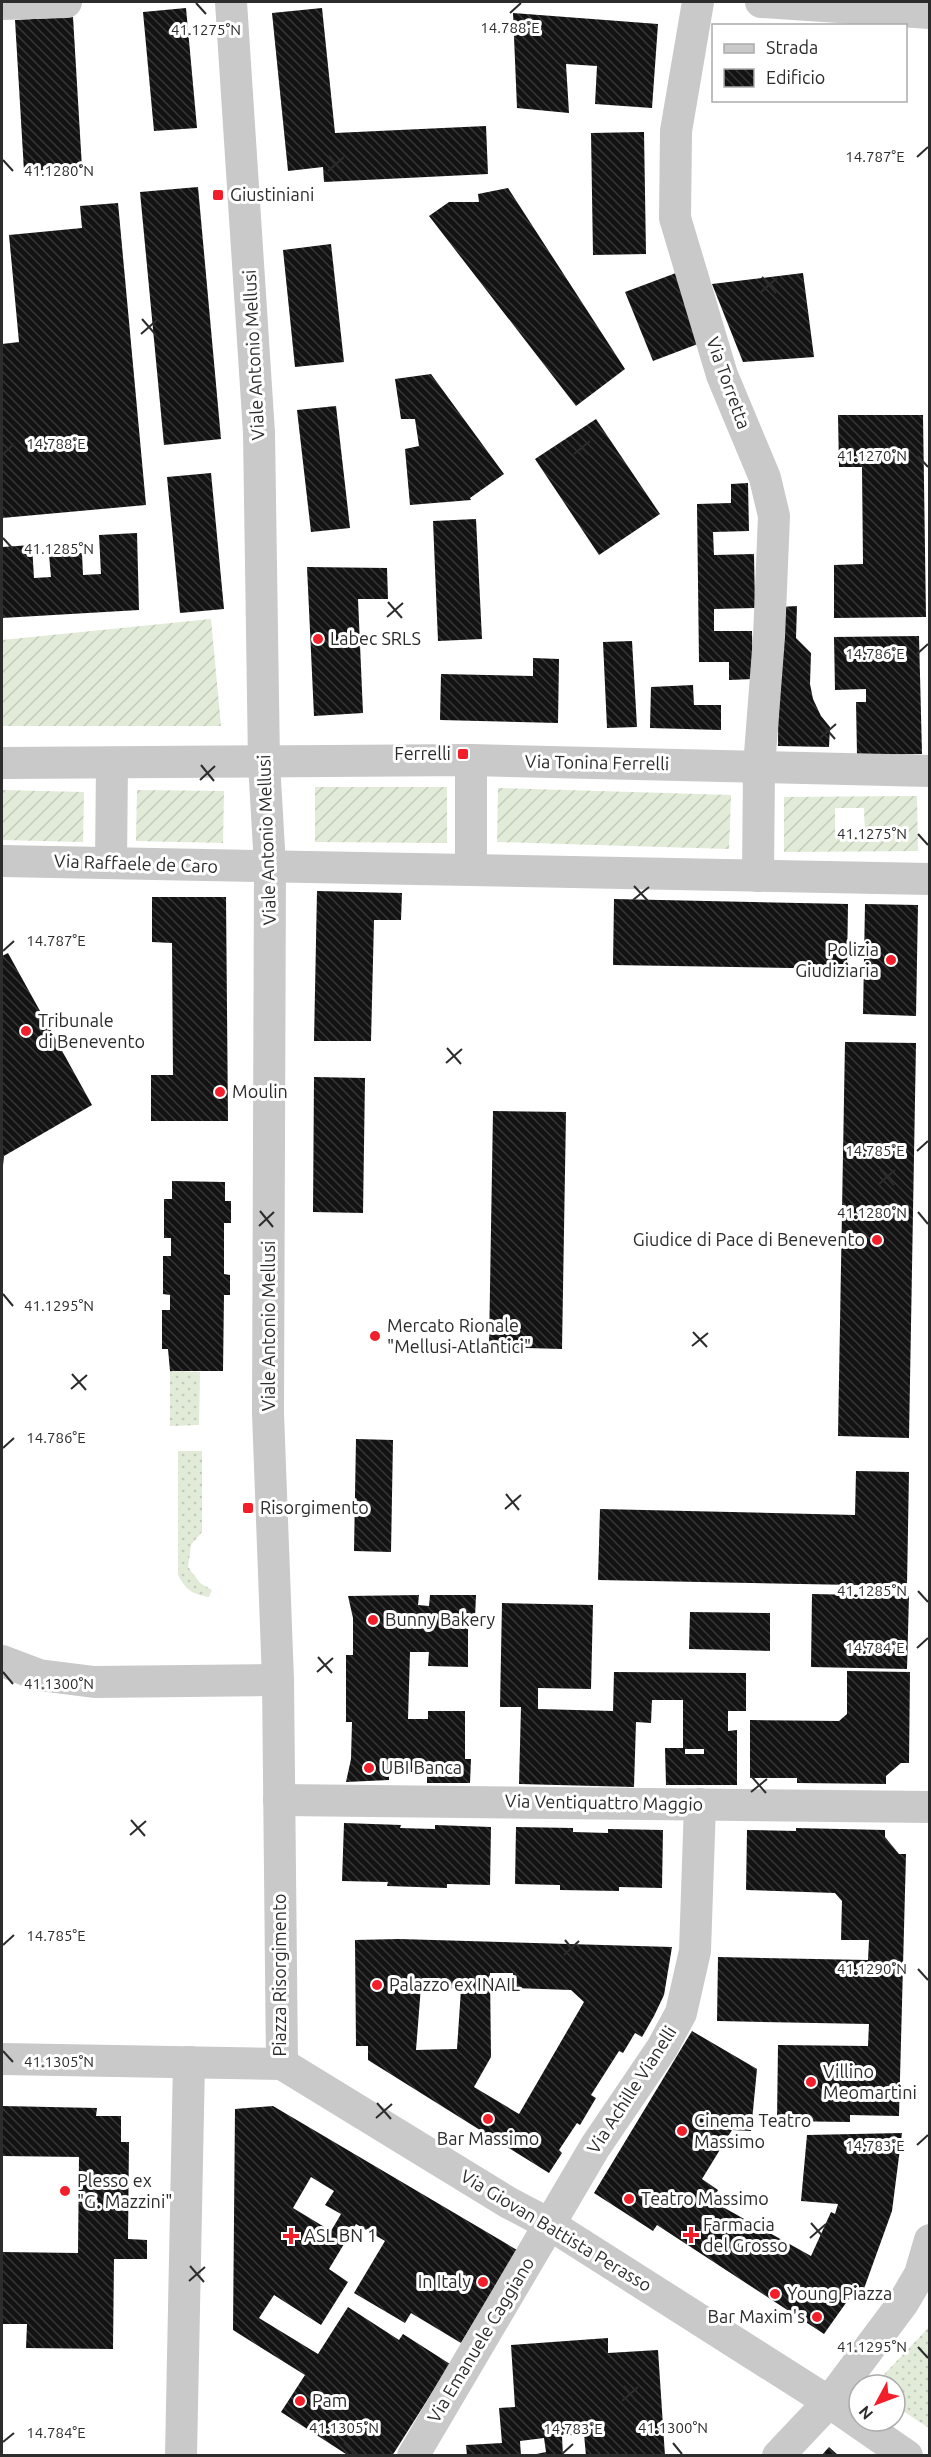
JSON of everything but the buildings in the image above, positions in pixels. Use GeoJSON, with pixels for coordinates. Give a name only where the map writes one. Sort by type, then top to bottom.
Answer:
{"type":"FeatureCollection","features":[{"type":"Feature","properties":{"kind":"street"},"geometry":{"type":"LineString","coordinates":[[2,4],[66,2]]}},
{"type":"Feature","properties":{"kind":"street","name":"Viale Antonio Mellusi"},"geometry":{"type":"LineString","coordinates":[[231,2],[259,433],[264,763],[270,866],[268,1413],[278,1680]]}},
{"type":"Feature","properties":{"kind":"street","name":"Via Torretta"},"geometry":{"type":"LineString","coordinates":[[698,2],[676,130],[675,218],[722,375],[765,478],[774,516],[770,625],[759,766],[758,876]]}},
{"type":"Feature","properties":{"kind":"street"},"geometry":{"type":"LineString","coordinates":[[761,2],[930,13]]}},
{"type":"Feature","properties":{"kind":"street"},"geometry":{"type":"LineString","coordinates":[[471,760],[471,870]]}},
{"type":"Feature","properties":{"kind":"street","name":"Via Tonina Ferrelli"},"geometry":{"type":"LineString","coordinates":[[264,763],[471,760],[930,771]]}},
{"type":"Feature","properties":{"kind":"street"},"geometry":{"type":"LineString","coordinates":[[2,763],[264,763]]}},
{"type":"Feature","properties":{"kind":"street"},"geometry":{"type":"LineString","coordinates":[[111,863],[112,764]]}},
{"type":"Feature","properties":{"kind":"street","name":"Via Raffaele de Caro"},"geometry":{"type":"LineString","coordinates":[[2,861],[270,866]]}},
{"type":"Feature","properties":{"kind":"street"},"geometry":{"type":"LineString","coordinates":[[270,866],[930,879]]}},
{"type":"Feature","properties":{"kind":"street"},"geometry":{"type":"LineString","coordinates":[[2,1661],[39,1675],[94,1682],[278,1680]]}},
{"type":"Feature","properties":{"kind":"street","name":"Piazza Risorgimento"},"geometry":{"type":"LineString","coordinates":[[2,2059],[282,2064],[278,1680]]}},
{"type":"Feature","properties":{"kind":"street","name":"Via Ventiquattro Maggio"},"geometry":{"type":"LineString","coordinates":[[279,1800],[930,1807]]}},
{"type":"Feature","properties":{"kind":"street","name":"Via Achille Vianelli"},"geometry":{"type":"LineString","coordinates":[[549,2224],[681,2013],[695,1951],[700,1804]]}},
{"type":"Feature","properties":{"kind":"street"},"geometry":{"type":"LineString","coordinates":[[181,2456],[189,2062]]}},
{"type":"Feature","properties":{"kind":"street","name":"Via Giovan Battista Perasso"},"geometry":{"type":"LineString","coordinates":[[282,2064],[509,2203],[549,2224],[829,2402],[907,2456]]}},
{"type":"Feature","properties":{"kind":"street","name":"Via Emanuele Caggiano"},"geometry":{"type":"LineString","coordinates":[[413,2456],[549,2224]]}},
{"type":"Feature","properties":{"kind":"street"},"geometry":{"type":"LineString","coordinates":[[778,2456],[829,2402],[903,2303],[920,2274],[930,2240]]}},
{"type":"Feature","properties":{"kind":"green space"},"geometry":{"type":"Polygon","coordinates":[[[211,619],[221,726],[2,726],[2,640],[211,619]]]}},
{"type":"Feature","properties":{"kind":"green space"},"geometry":{"type":"Polygon","coordinates":[[[315,787],[447,787],[447,843],[315,842],[315,787]]]}},
{"type":"Feature","properties":{"kind":"green space"},"geometry":{"type":"Polygon","coordinates":[[[498,788],[731,795],[729,849],[497,842],[498,788]]]}},
{"type":"Feature","properties":{"kind":"green space"},"geometry":{"type":"Polygon","coordinates":[[[2,790],[84,792],[83,842],[2,840],[2,790]]]}},
{"type":"Feature","properties":{"kind":"green space"},"geometry":{"type":"Polygon","coordinates":[[[137,790],[224,791],[223,843],[136,841],[137,790]]]}},
{"type":"Feature","properties":{"kind":"green space"},"geometry":{"type":"Polygon","coordinates":[[[917,796],[918,851],[784,852],[784,797],[917,796]],[[835,808],[835,838],[865,838],[864,808],[835,808]]]}},
{"type":"Feature","properties":{"kind":"green space"},"geometry":{"type":"Polygon","coordinates":[[[170,1371],[200,1372],[199,1425],[170,1426],[170,1371]]]}},
{"type":"Feature","properties":{"kind":"green space"},"geometry":{"type":"Polygon","coordinates":[[[178,1451],[202,1451],[202,1532],[191,1545],[188,1567],[200,1583],[212,1590],[209,1597],[190,1591],[178,1575],[178,1451]]]}},
{"type":"Feature","properties":{"kind":"green space"},"geometry":{"type":"Polygon","coordinates":[[[929,2327],[929,2428],[907,2414],[907,2373],[885,2373],[929,2327]]]}},
{"type":"Feature","properties":{"kind":"place","name":"Giustiniani"},"geometry":{"type":"Point","coordinates":[218,195]}},
{"type":"Feature","properties":{"kind":"place","name":"Labec SRLS"},"geometry":{"type":"Point","coordinates":[318,639]}},
{"type":"Feature","properties":{"kind":"place","name":"Ferrelli"},"geometry":{"type":"Point","coordinates":[463,754]}},
{"type":"Feature","properties":{"kind":"place","name":"Polizia Giudiziaria"},"geometry":{"type":"Point","coordinates":[891,960]}},
{"type":"Feature","properties":{"kind":"place","name":"Tribunale di Benevento"},"geometry":{"type":"Point","coordinates":[26,1031]}},
{"type":"Feature","properties":{"kind":"place","name":"Moulin"},"geometry":{"type":"Point","coordinates":[220,1092]}},
{"type":"Feature","properties":{"kind":"place","name":"Giudice di Pace di Benevento"},"geometry":{"type":"Point","coordinates":[877,1240]}},
{"type":"Feature","properties":{"kind":"place","name":"Mercato Rionale \"Mellusi-Atlantici\""},"geometry":{"type":"Point","coordinates":[375,1336]}},
{"type":"Feature","properties":{"kind":"place","name":"Risorgimento"},"geometry":{"type":"Point","coordinates":[248,1508]}},
{"type":"Feature","properties":{"kind":"place","name":"Bunny Bakery"},"geometry":{"type":"Point","coordinates":[373,1620]}},
{"type":"Feature","properties":{"kind":"place","name":"UBI Banca"},"geometry":{"type":"Point","coordinates":[369,1768]}},
{"type":"Feature","properties":{"kind":"place","name":"Palazzo ex INAIL"},"geometry":{"type":"Point","coordinates":[377,1985]}},
{"type":"Feature","properties":{"kind":"place","name":"Villino Meomartini"},"geometry":{"type":"Point","coordinates":[811,2082]}},
{"type":"Feature","properties":{"kind":"place","name":"Bar Massimo"},"geometry":{"type":"Point","coordinates":[488,2119]}},
{"type":"Feature","properties":{"kind":"place","name":"Cinema Teatro Massimo"},"geometry":{"type":"Point","coordinates":[682,2131]}},
{"type":"Feature","properties":{"kind":"place","name":"Plesso ex \"G. Mazzini\""},"geometry":{"type":"Point","coordinates":[65,2191]}},
{"type":"Feature","properties":{"kind":"place","name":"Teatro Massimo"},"geometry":{"type":"Point","coordinates":[629,2199]}},
{"type":"Feature","properties":{"kind":"place","name":"Farmacia del Grosso"},"geometry":{"type":"Point","coordinates":[691,2235]}},
{"type":"Feature","properties":{"kind":"place","name":"ASL BN 1"},"geometry":{"type":"Point","coordinates":[291,2236]}},
{"type":"Feature","properties":{"kind":"place","name":"In Italy"},"geometry":{"type":"Point","coordinates":[483,2282]}},
{"type":"Feature","properties":{"kind":"place","name":"Young Piazza"},"geometry":{"type":"Point","coordinates":[775,2294]}},
{"type":"Feature","properties":{"kind":"place","name":"Bar Maxim's"},"geometry":{"type":"Point","coordinates":[817,2317]}},
{"type":"Feature","properties":{"kind":"place","name":"Pam"},"geometry":{"type":"Point","coordinates":[300,2401]}}]}
